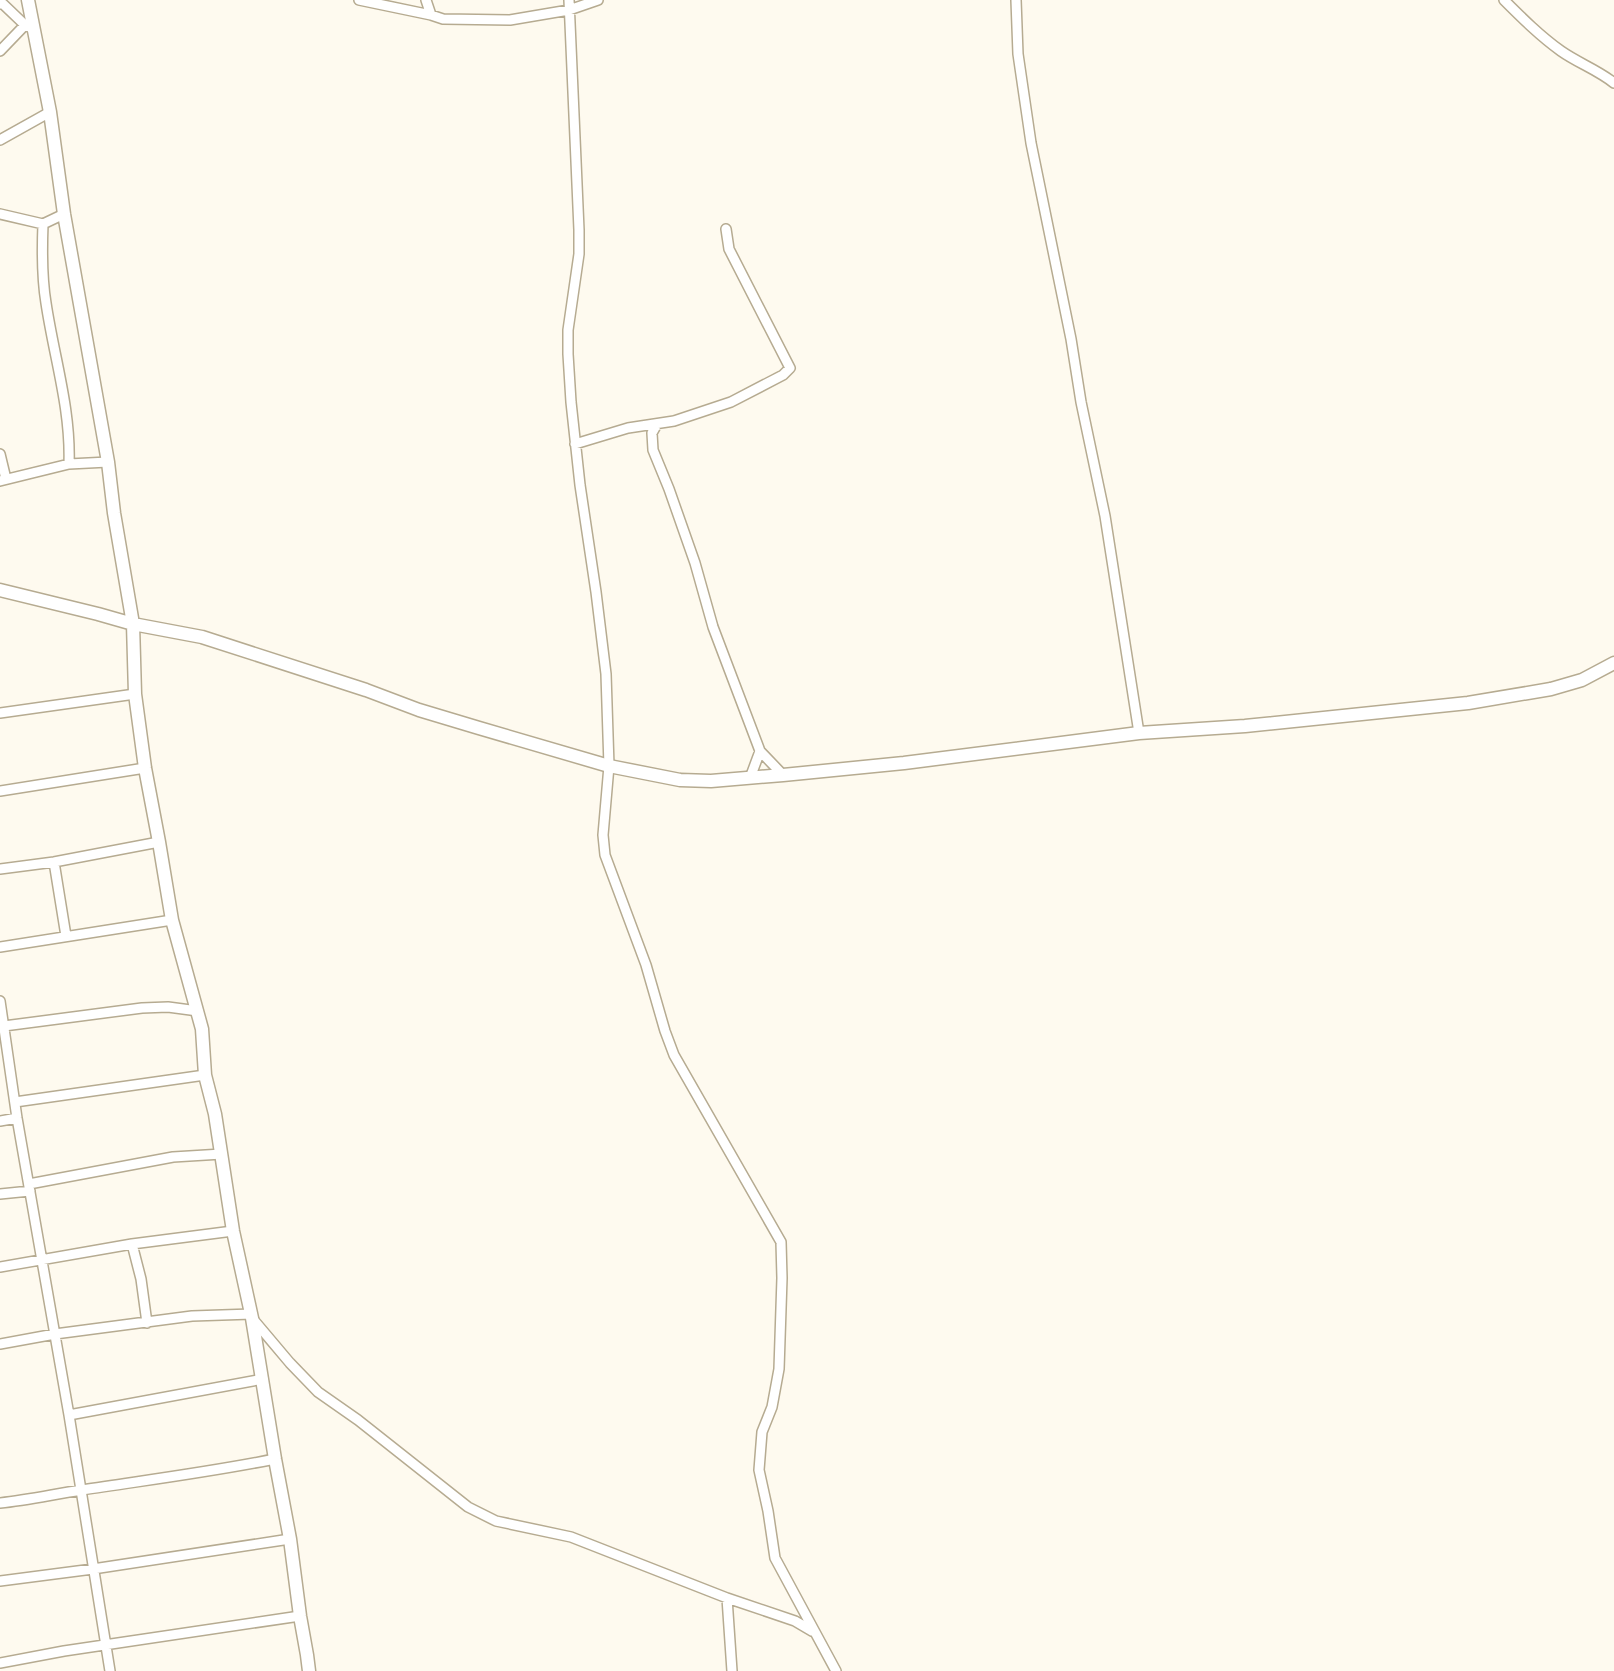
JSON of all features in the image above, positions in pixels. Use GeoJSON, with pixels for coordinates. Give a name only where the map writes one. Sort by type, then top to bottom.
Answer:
{"type":"FeatureCollection","features":[{"type":"Feature","properties":{"kind":"street"},"geometry":{"type":"LineString","coordinates":[[28,0],[28,26],[50,112],[64,214],[108,462],[114,513],[133,624],[135,694],[145,768],[172,920],[202,1029],[205,1075],[215,1114],[234,1231],[263,1379],[309,1671]]}},
{"type":"Feature","properties":{"kind":"street"},"geometry":{"type":"LineString","coordinates":[[359,0],[443,19],[510,20],[569,10],[598,0]]}},
{"type":"Feature","properties":{"kind":"street"},"geometry":{"type":"LineString","coordinates":[[426,0],[431,15]]}},
{"type":"Feature","properties":{"kind":"street"},"geometry":{"type":"LineString","coordinates":[[569,0],[579,230],[579,254],[568,330],[570,402],[606,674],[609,766],[603,835],[605,855],[646,965],[665,1031],[682,1070],[781,1242],[779,1369],[772,1407],[762,1432],[759,1470],[775,1558],[836,1671]]}},
{"type":"Feature","properties":{"kind":"street"},"geometry":{"type":"LineString","coordinates":[[1016,0],[1018,54],[1031,142],[1105,516],[1139,733]]}},
{"type":"Feature","properties":{"kind":"street"},"geometry":{"type":"LineString","coordinates":[[1504,0],[1537,32],[1563,52],[1614,83]]}},
{"type":"Feature","properties":{"kind":"street"},"geometry":{"type":"LineString","coordinates":[[0,4],[3,4],[28,26]]}},
{"type":"Feature","properties":{"kind":"street"},"geometry":{"type":"LineString","coordinates":[[0,51],[28,26]]}},
{"type":"Feature","properties":{"kind":"street"},"geometry":{"type":"LineString","coordinates":[[0,140],[50,112]]}},
{"type":"Feature","properties":{"kind":"street"},"geometry":{"type":"LineString","coordinates":[[0,214],[43,224],[64,214]]}},
{"type":"Feature","properties":{"kind":"street"},"geometry":{"type":"LineString","coordinates":[[43,224],[46,302],[66,408],[70,445],[69,464]]}},
{"type":"Feature","properties":{"kind":"street"},"geometry":{"type":"LineString","coordinates":[[575,444],[628,428],[674,421],[731,402],[783,375],[790,368],[729,249],[726,229]]}},
{"type":"Feature","properties":{"kind":"street"},"geometry":{"type":"LineString","coordinates":[[657,424],[652,433],[653,450],[695,563],[713,627],[760,751],[783,775]]}},
{"type":"Feature","properties":{"kind":"street"},"geometry":{"type":"LineString","coordinates":[[0,454],[3,480],[69,464],[108,462]]}},
{"type":"Feature","properties":{"kind":"street"},"geometry":{"type":"LineString","coordinates":[[0,590],[133,624],[202,637],[366,690],[419,710],[609,766],[680,780],[711,781],[783,775],[904,763],[1139,733],[1245,726],[1468,703],[1551,689],[1582,680],[1614,663]]}},
{"type":"Feature","properties":{"kind":"street"},"geometry":{"type":"LineString","coordinates":[[0,713],[135,694]]}},
{"type":"Feature","properties":{"kind":"street"},"geometry":{"type":"LineString","coordinates":[[750,778],[760,751]]}},
{"type":"Feature","properties":{"kind":"street"},"geometry":{"type":"LineString","coordinates":[[0,791],[145,768]]}},
{"type":"Feature","properties":{"kind":"street"},"geometry":{"type":"LineString","coordinates":[[0,869],[54,862],[159,842]]}},
{"type":"Feature","properties":{"kind":"street"},"geometry":{"type":"LineString","coordinates":[[54,862],[66,936]]}},
{"type":"Feature","properties":{"kind":"street"},"geometry":{"type":"LineString","coordinates":[[0,947],[172,920]]}},
{"type":"Feature","properties":{"kind":"street"},"geometry":{"type":"LineString","coordinates":[[0,1001],[4,1026],[3,1040],[69,1415],[110,1671]]}},
{"type":"Feature","properties":{"kind":"street"},"geometry":{"type":"LineString","coordinates":[[4,1026],[142,1008],[168,1007],[198,1011]]}},
{"type":"Feature","properties":{"kind":"street"},"geometry":{"type":"LineString","coordinates":[[15,1102],[205,1075]]}},
{"type":"Feature","properties":{"kind":"street"},"geometry":{"type":"LineString","coordinates":[[0,1121],[17,1118]]}},
{"type":"Feature","properties":{"kind":"street"},"geometry":{"type":"LineString","coordinates":[[0,1194],[173,1157],[222,1154]]}},
{"type":"Feature","properties":{"kind":"street"},"geometry":{"type":"LineString","coordinates":[[0,1267],[132,1244],[234,1231]]}},
{"type":"Feature","properties":{"kind":"street"},"geometry":{"type":"LineString","coordinates":[[132,1244],[141,1279],[147,1323]]}},
{"type":"Feature","properties":{"kind":"street"},"geometry":{"type":"LineString","coordinates":[[0,1344],[55,1334],[192,1316],[252,1316]]}},
{"type":"Feature","properties":{"kind":"street"},"geometry":{"type":"LineString","coordinates":[[252,1316],[290,1363],[318,1392],[358,1420],[468,1508],[496,1521],[571,1537],[727,1598],[795,1621],[816,1635]]}},
{"type":"Feature","properties":{"kind":"street"},"geometry":{"type":"LineString","coordinates":[[69,1415],[263,1379]]}},
{"type":"Feature","properties":{"kind":"street"},"geometry":{"type":"LineString","coordinates":[[0,1503],[275,1460]]}},
{"type":"Feature","properties":{"kind":"street"},"geometry":{"type":"LineString","coordinates":[[0,1581],[290,1539]]}},
{"type":"Feature","properties":{"kind":"street"},"geometry":{"type":"LineString","coordinates":[[727,1598],[732,1671]]}},
{"type":"Feature","properties":{"kind":"street"},"geometry":{"type":"LineString","coordinates":[[0,1663],[300,1616]]}}]}
